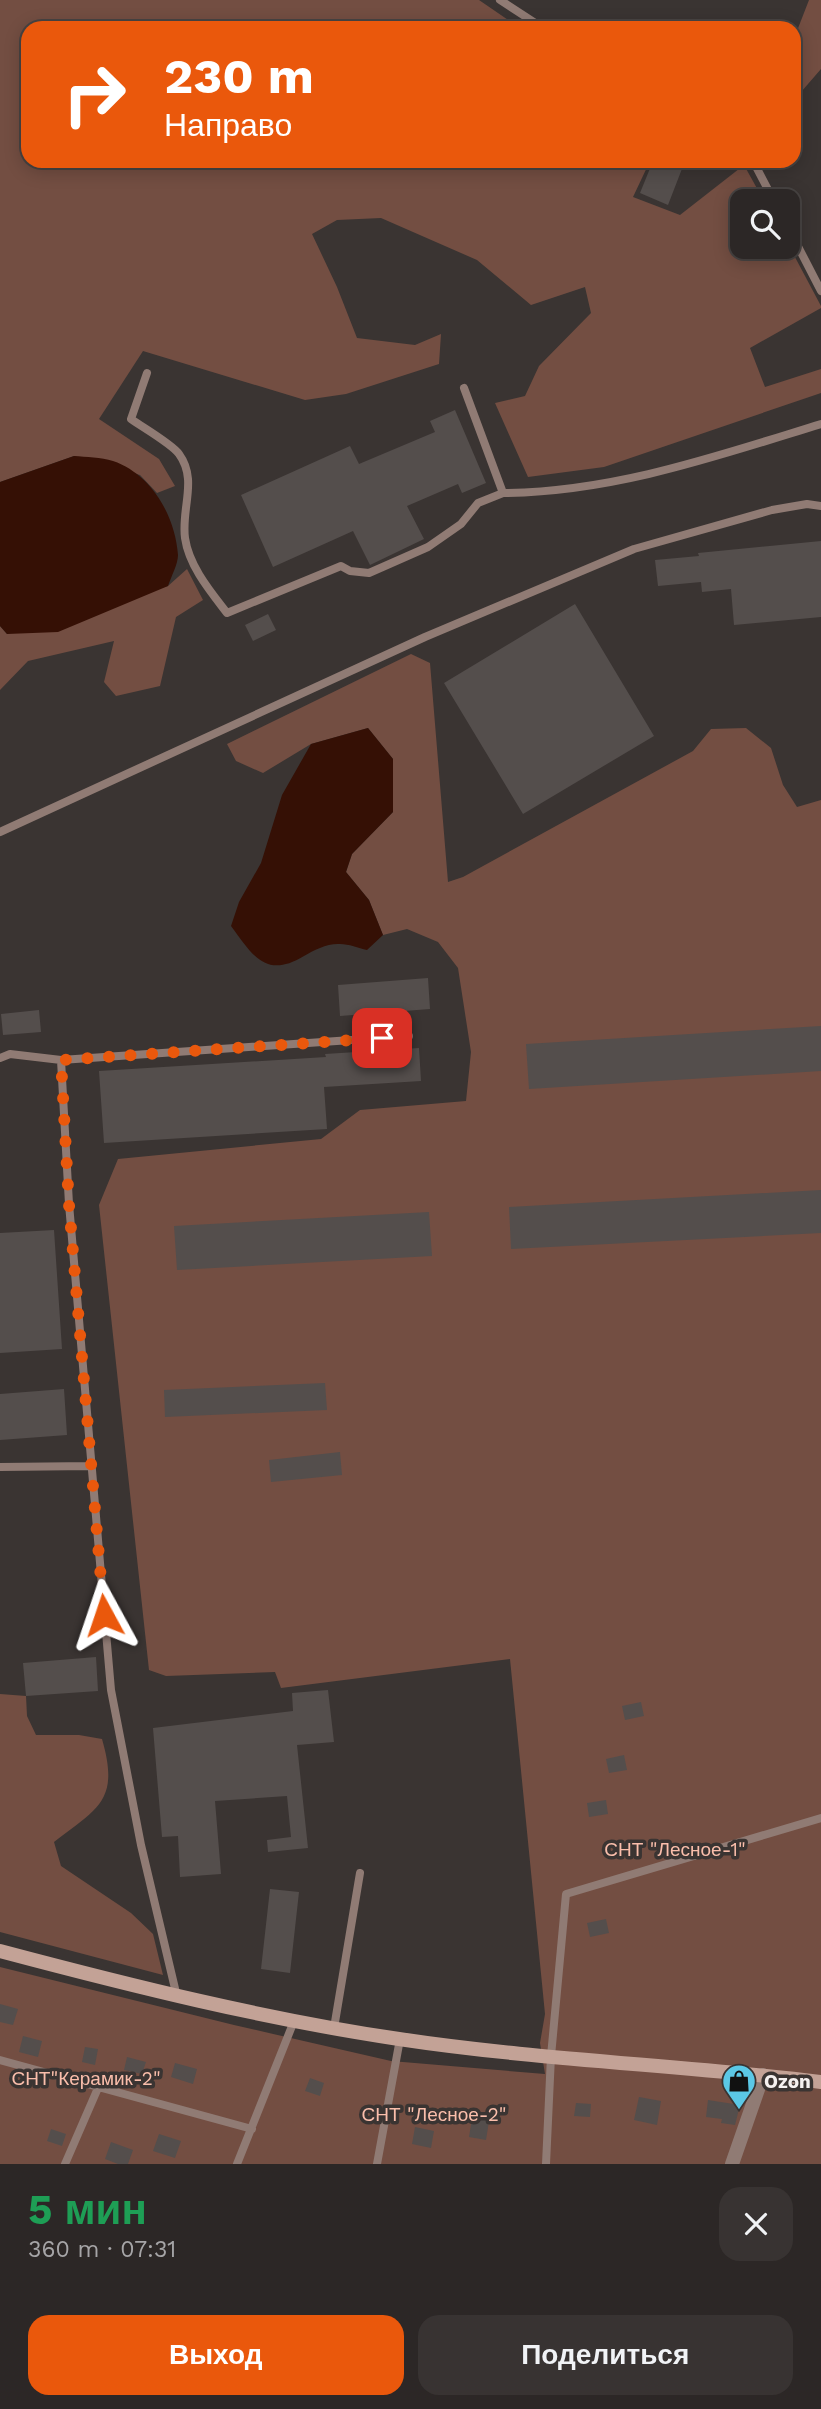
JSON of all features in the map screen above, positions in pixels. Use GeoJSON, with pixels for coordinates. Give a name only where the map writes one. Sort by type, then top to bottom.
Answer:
{"type":"FeatureCollection","features":[{"type":"Feature","properties":{"kind":"street"},"geometry":{"type":"LineString","coordinates":[[0,1951],[177,1997],[400,2039],[821,2081]]}},
{"type":"Feature","properties":{"kind":"street"},"geometry":{"type":"LineString","coordinates":[[732,2164],[763,2075]]}},
{"type":"Feature","properties":{"kind":"lane"},"geometry":{"type":"LineString","coordinates":[[500,0],[532,21]]}},
{"type":"Feature","properties":{"kind":"lane"},"geometry":{"type":"LineString","coordinates":[[757,168],[768,189]]}},
{"type":"Feature","properties":{"kind":"lane"},"geometry":{"type":"LineString","coordinates":[[800,250],[821,291]]}},
{"type":"Feature","properties":{"kind":"lane"},"geometry":{"type":"LineString","coordinates":[[147,373],[131,419],[179,453],[190,479],[185,538],[201,579],[227,613],[341,566],[350,571],[369,573],[428,547],[461,524],[478,503],[503,493],[600,485],[681,466],[821,424]]}},
{"type":"Feature","properties":{"kind":"lane"},"geometry":{"type":"LineString","coordinates":[[464,388],[503,493]]}},
{"type":"Feature","properties":{"kind":"lane"},"geometry":{"type":"LineString","coordinates":[[0,832],[425,637],[634,549],[772,510],[807,504],[821,506]]}},
{"type":"Feature","properties":{"kind":"lane"},"geometry":{"type":"LineString","coordinates":[[0,1058],[10,1054],[61,1060],[409,1036]]}},
{"type":"Feature","properties":{"kind":"lane"},"geometry":{"type":"LineString","coordinates":[[61,1060],[69,1205],[111,1690],[141,1845],[177,1997]]}},
{"type":"Feature","properties":{"kind":"lane"},"geometry":{"type":"LineString","coordinates":[[0,1467],[91,1466]]}},
{"type":"Feature","properties":{"kind":"lane"},"geometry":{"type":"LineString","coordinates":[[546,2164],[551,2056],[566,1894],[821,1818]]}},
{"type":"Feature","properties":{"kind":"lane"},"geometry":{"type":"LineString","coordinates":[[334,2028],[360,1872]]}},
{"type":"Feature","properties":{"kind":"lane"},"geometry":{"type":"LineString","coordinates":[[237,2164],[294,2021]]}},
{"type":"Feature","properties":{"kind":"lane"},"geometry":{"type":"LineString","coordinates":[[377,2164],[400,2039]]}},
{"type":"Feature","properties":{"kind":"lane"},"geometry":{"type":"LineString","coordinates":[[0,2060],[252,2129]]}},
{"type":"Feature","properties":{"kind":"lane"},"geometry":{"type":"LineString","coordinates":[[65,2164],[98,2088]]}},
{"type":"Feature","properties":{"kind":"green space"},"geometry":{"type":"Polygon","coordinates":[[[0,0],[479,0],[510,21],[21,21],[21,168],[647,168],[633,197],[680,215],[740,168],[746,168],[757,189],[730,189],[730,259],[796,259],[821,306],[750,348],[765,387],[821,369],[821,393],[604,467],[528,477],[495,403],[525,396],[539,366],[591,313],[585,287],[531,305],[477,260],[381,218],[337,220],[312,234],[357,338],[415,345],[441,334],[439,364],[346,394],[305,400],[143,351],[99,419],[159,459],[175,486],[157,493],[140,475],[74,456],[0,482],[0,0]]]}},
{"type":"Feature","properties":{"kind":"green space"},"geometry":{"type":"Polygon","coordinates":[[[809,0],[821,0],[821,69],[801,92],[801,21],[809,0]]]}},
{"type":"Feature","properties":{"kind":"green space"},"geometry":{"type":"Polygon","coordinates":[[[187,569],[203,600],[176,617],[160,686],[116,696],[104,682],[114,641],[28,661],[0,690],[0,626],[7,634],[168,586],[187,569]]]}},
{"type":"Feature","properties":{"kind":"green space"},"geometry":{"type":"Polygon","coordinates":[[[411,654],[430,663],[448,882],[463,877],[693,751],[711,729],[746,728],[771,748],[783,785],[797,807],[821,800],[821,2164],[0,2164],[0,1967],[391,2061],[545,2074],[540,2043],[545,2014],[510,1659],[281,1688],[275,1672],[166,1676],[149,1670],[99,1205],[118,1159],[321,1139],[360,1110],[466,1101],[471,1052],[458,968],[438,942],[407,929],[383,935],[369,900],[346,872],[352,854],[393,812],[393,759],[368,728],[311,744],[263,773],[236,761],[227,744],[411,654]]]}},
{"type":"Feature","properties":{"kind":"green space"},"geometry":{"type":"Polygon","coordinates":[[[0,1694],[26,1696],[27,1716],[36,1735],[79,1735],[102,1739],[108,1776],[101,1801],[83,1820],[54,1842],[61,1866],[131,1913],[153,1934],[163,1975],[0,1932],[0,1694]]]}},
{"type":"Feature","properties":{"kind":"shaded area"},"geometry":{"type":"Polygon","coordinates":[[[74,456],[99,458],[127,467],[159,498],[172,525],[178,555],[168,586],[58,632],[7,634],[0,626],[0,482],[74,456]]]}},
{"type":"Feature","properties":{"kind":"shaded area"},"geometry":{"type":"Polygon","coordinates":[[[368,728],[393,759],[393,812],[352,854],[346,872],[369,900],[383,935],[367,950],[335,944],[321,947],[291,963],[270,965],[246,947],[231,926],[239,902],[261,863],[282,795],[311,744],[368,728]]]}},
{"type":"Feature","properties":{"kind":"building"},"geometry":{"type":"Polygon","coordinates":[[[650,168],[682,168],[668,205],[640,193],[650,168]]]}},
{"type":"Feature","properties":{"kind":"building"},"geometry":{"type":"Polygon","coordinates":[[[455,410],[486,483],[462,493],[458,484],[407,506],[424,539],[370,565],[353,531],[273,567],[241,495],[350,446],[359,464],[435,432],[430,421],[455,410]]]}},
{"type":"Feature","properties":{"kind":"building"},"geometry":{"type":"Polygon","coordinates":[[[821,541],[821,617],[734,625],[731,589],[702,592],[701,582],[658,586],[655,560],[821,541]]]}},
{"type":"Feature","properties":{"kind":"building"},"geometry":{"type":"Polygon","coordinates":[[[575,604],[654,736],[523,814],[444,683],[575,604]]]}},
{"type":"Feature","properties":{"kind":"building"},"geometry":{"type":"Polygon","coordinates":[[[268,614],[276,630],[253,641],[245,625],[268,614]]]}},
{"type":"Feature","properties":{"kind":"building"},"geometry":{"type":"Polygon","coordinates":[[[428,978],[430,1009],[340,1016],[338,985],[428,978]]]}},
{"type":"Feature","properties":{"kind":"building"},"geometry":{"type":"Polygon","coordinates":[[[39,1010],[41,1032],[3,1035],[1,1014],[39,1010]]]}},
{"type":"Feature","properties":{"kind":"building"},"geometry":{"type":"Polygon","coordinates":[[[821,1026],[821,1071],[529,1089],[526,1044],[821,1026]]]}},
{"type":"Feature","properties":{"kind":"building"},"geometry":{"type":"Polygon","coordinates":[[[419,1048],[421,1081],[324,1087],[327,1129],[104,1143],[99,1071],[326,1057],[325,1054],[419,1048]]]}},
{"type":"Feature","properties":{"kind":"building"},"geometry":{"type":"Polygon","coordinates":[[[821,1190],[821,1233],[511,1249],[509,1207],[821,1190]]]}},
{"type":"Feature","properties":{"kind":"building"},"geometry":{"type":"Polygon","coordinates":[[[429,1212],[432,1256],[177,1270],[174,1226],[429,1212]]]}},
{"type":"Feature","properties":{"kind":"building"},"geometry":{"type":"Polygon","coordinates":[[[54,1230],[62,1349],[0,1353],[0,1233],[54,1230]]]}},
{"type":"Feature","properties":{"kind":"building"},"geometry":{"type":"Polygon","coordinates":[[[325,1383],[327,1410],[165,1417],[164,1390],[325,1383]]]}},
{"type":"Feature","properties":{"kind":"building"},"geometry":{"type":"Polygon","coordinates":[[[64,1389],[67,1435],[0,1440],[0,1394],[64,1389]]]}},
{"type":"Feature","properties":{"kind":"building"},"geometry":{"type":"Polygon","coordinates":[[[340,1452],[342,1475],[271,1482],[269,1460],[340,1452]]]}},
{"type":"Feature","properties":{"kind":"building"},"geometry":{"type":"Polygon","coordinates":[[[96,1657],[98,1691],[26,1696],[23,1663],[96,1657]]]}},
{"type":"Feature","properties":{"kind":"building"},"geometry":{"type":"Polygon","coordinates":[[[328,1690],[334,1742],[297,1745],[308,1848],[268,1852],[267,1840],[291,1837],[287,1796],[215,1801],[221,1874],[180,1877],[178,1836],[162,1837],[153,1728],[293,1711],[292,1693],[328,1690]]]}},
{"type":"Feature","properties":{"kind":"building"},"geometry":{"type":"Polygon","coordinates":[[[641,1702],[644,1716],[625,1720],[622,1706],[641,1702]]]}},
{"type":"Feature","properties":{"kind":"building"},"geometry":{"type":"Polygon","coordinates":[[[624,1755],[627,1770],[609,1773],[606,1759],[624,1755]]]}},
{"type":"Feature","properties":{"kind":"building"},"geometry":{"type":"Polygon","coordinates":[[[606,1800],[608,1814],[589,1817],[587,1803],[606,1800]]]}},
{"type":"Feature","properties":{"kind":"building"},"geometry":{"type":"Polygon","coordinates":[[[270,1889],[299,1892],[290,1973],[261,1969],[270,1889]]]}},
{"type":"Feature","properties":{"kind":"building"},"geometry":{"type":"Polygon","coordinates":[[[606,1919],[609,1933],[590,1937],[587,1923],[606,1919]]]}},
{"type":"Feature","properties":{"kind":"building"},"geometry":{"type":"Polygon","coordinates":[[[0,2004],[18,2009],[13,2025],[0,2022],[0,2004]]]}},
{"type":"Feature","properties":{"kind":"building"},"geometry":{"type":"Polygon","coordinates":[[[23,2036],[42,2041],[38,2057],[19,2052],[23,2036]]]}},
{"type":"Feature","properties":{"kind":"building"},"geometry":{"type":"Polygon","coordinates":[[[85,2047],[98,2049],[95,2065],[82,2062],[85,2047]]]}},
{"type":"Feature","properties":{"kind":"building"},"geometry":{"type":"Polygon","coordinates":[[[127,2057],[146,2062],[142,2074],[124,2070],[127,2057]]]}},
{"type":"Feature","properties":{"kind":"building"},"geometry":{"type":"Polygon","coordinates":[[[175,2063],[197,2069],[193,2084],[171,2077],[175,2063]]]}},
{"type":"Feature","properties":{"kind":"building"},"geometry":{"type":"Polygon","coordinates":[[[310,2078],[324,2083],[320,2096],[305,2091],[310,2078]]]}},
{"type":"Feature","properties":{"kind":"building"},"geometry":{"type":"Polygon","coordinates":[[[639,2097],[661,2101],[657,2125],[634,2120],[639,2097]]]}},
{"type":"Feature","properties":{"kind":"building"},"geometry":{"type":"Polygon","coordinates":[[[708,2100],[740,2105],[735,2125],[721,2123],[722,2119],[706,2117],[708,2100]]]}},
{"type":"Feature","properties":{"kind":"building"},"geometry":{"type":"Polygon","coordinates":[[[576,2103],[591,2104],[590,2117],[574,2116],[576,2103]]]}},
{"type":"Feature","properties":{"kind":"building"},"geometry":{"type":"Polygon","coordinates":[[[473,2112],[490,2115],[486,2140],[469,2137],[473,2112]]]}},
{"type":"Feature","properties":{"kind":"building"},"geometry":{"type":"Polygon","coordinates":[[[415,2127],[434,2131],[431,2148],[412,2144],[415,2127]]]}},
{"type":"Feature","properties":{"kind":"building"},"geometry":{"type":"Polygon","coordinates":[[[51,2129],[66,2134],[62,2146],[47,2141],[51,2129]]]}},
{"type":"Feature","properties":{"kind":"building"},"geometry":{"type":"Polygon","coordinates":[[[159,2134],[181,2141],[175,2158],[153,2151],[159,2134]]]}},
{"type":"Feature","properties":{"kind":"building"},"geometry":{"type":"Polygon","coordinates":[[[111,2142],[133,2150],[128,2164],[118,2164],[105,2159],[111,2142]]]}},
{"type":"Feature","properties":{"kind":"place","name":"Ozon"},"geometry":{"type":"Point","coordinates":[739,2111]}},
{"type":"Feature","properties":{"kind":"route"},"geometry":{"type":"LineString","coordinates":[[104,1615],[69,1205],[61,1060],[382,1038]]}},
{"type":"Feature","properties":{"kind":"park label","name":"СНТ \"Лесное-1\""},"geometry":{"type":"Point","coordinates":[675,1849]}},
{"type":"Feature","properties":{"kind":"park label","name":"СНТ\"Керамик-2\""},"geometry":{"type":"Point","coordinates":[86,2078]}},
{"type":"Feature","properties":{"kind":"park label","name":"СНТ \"Лесное-2\""},"geometry":{"type":"Point","coordinates":[434,2114]}}]}
